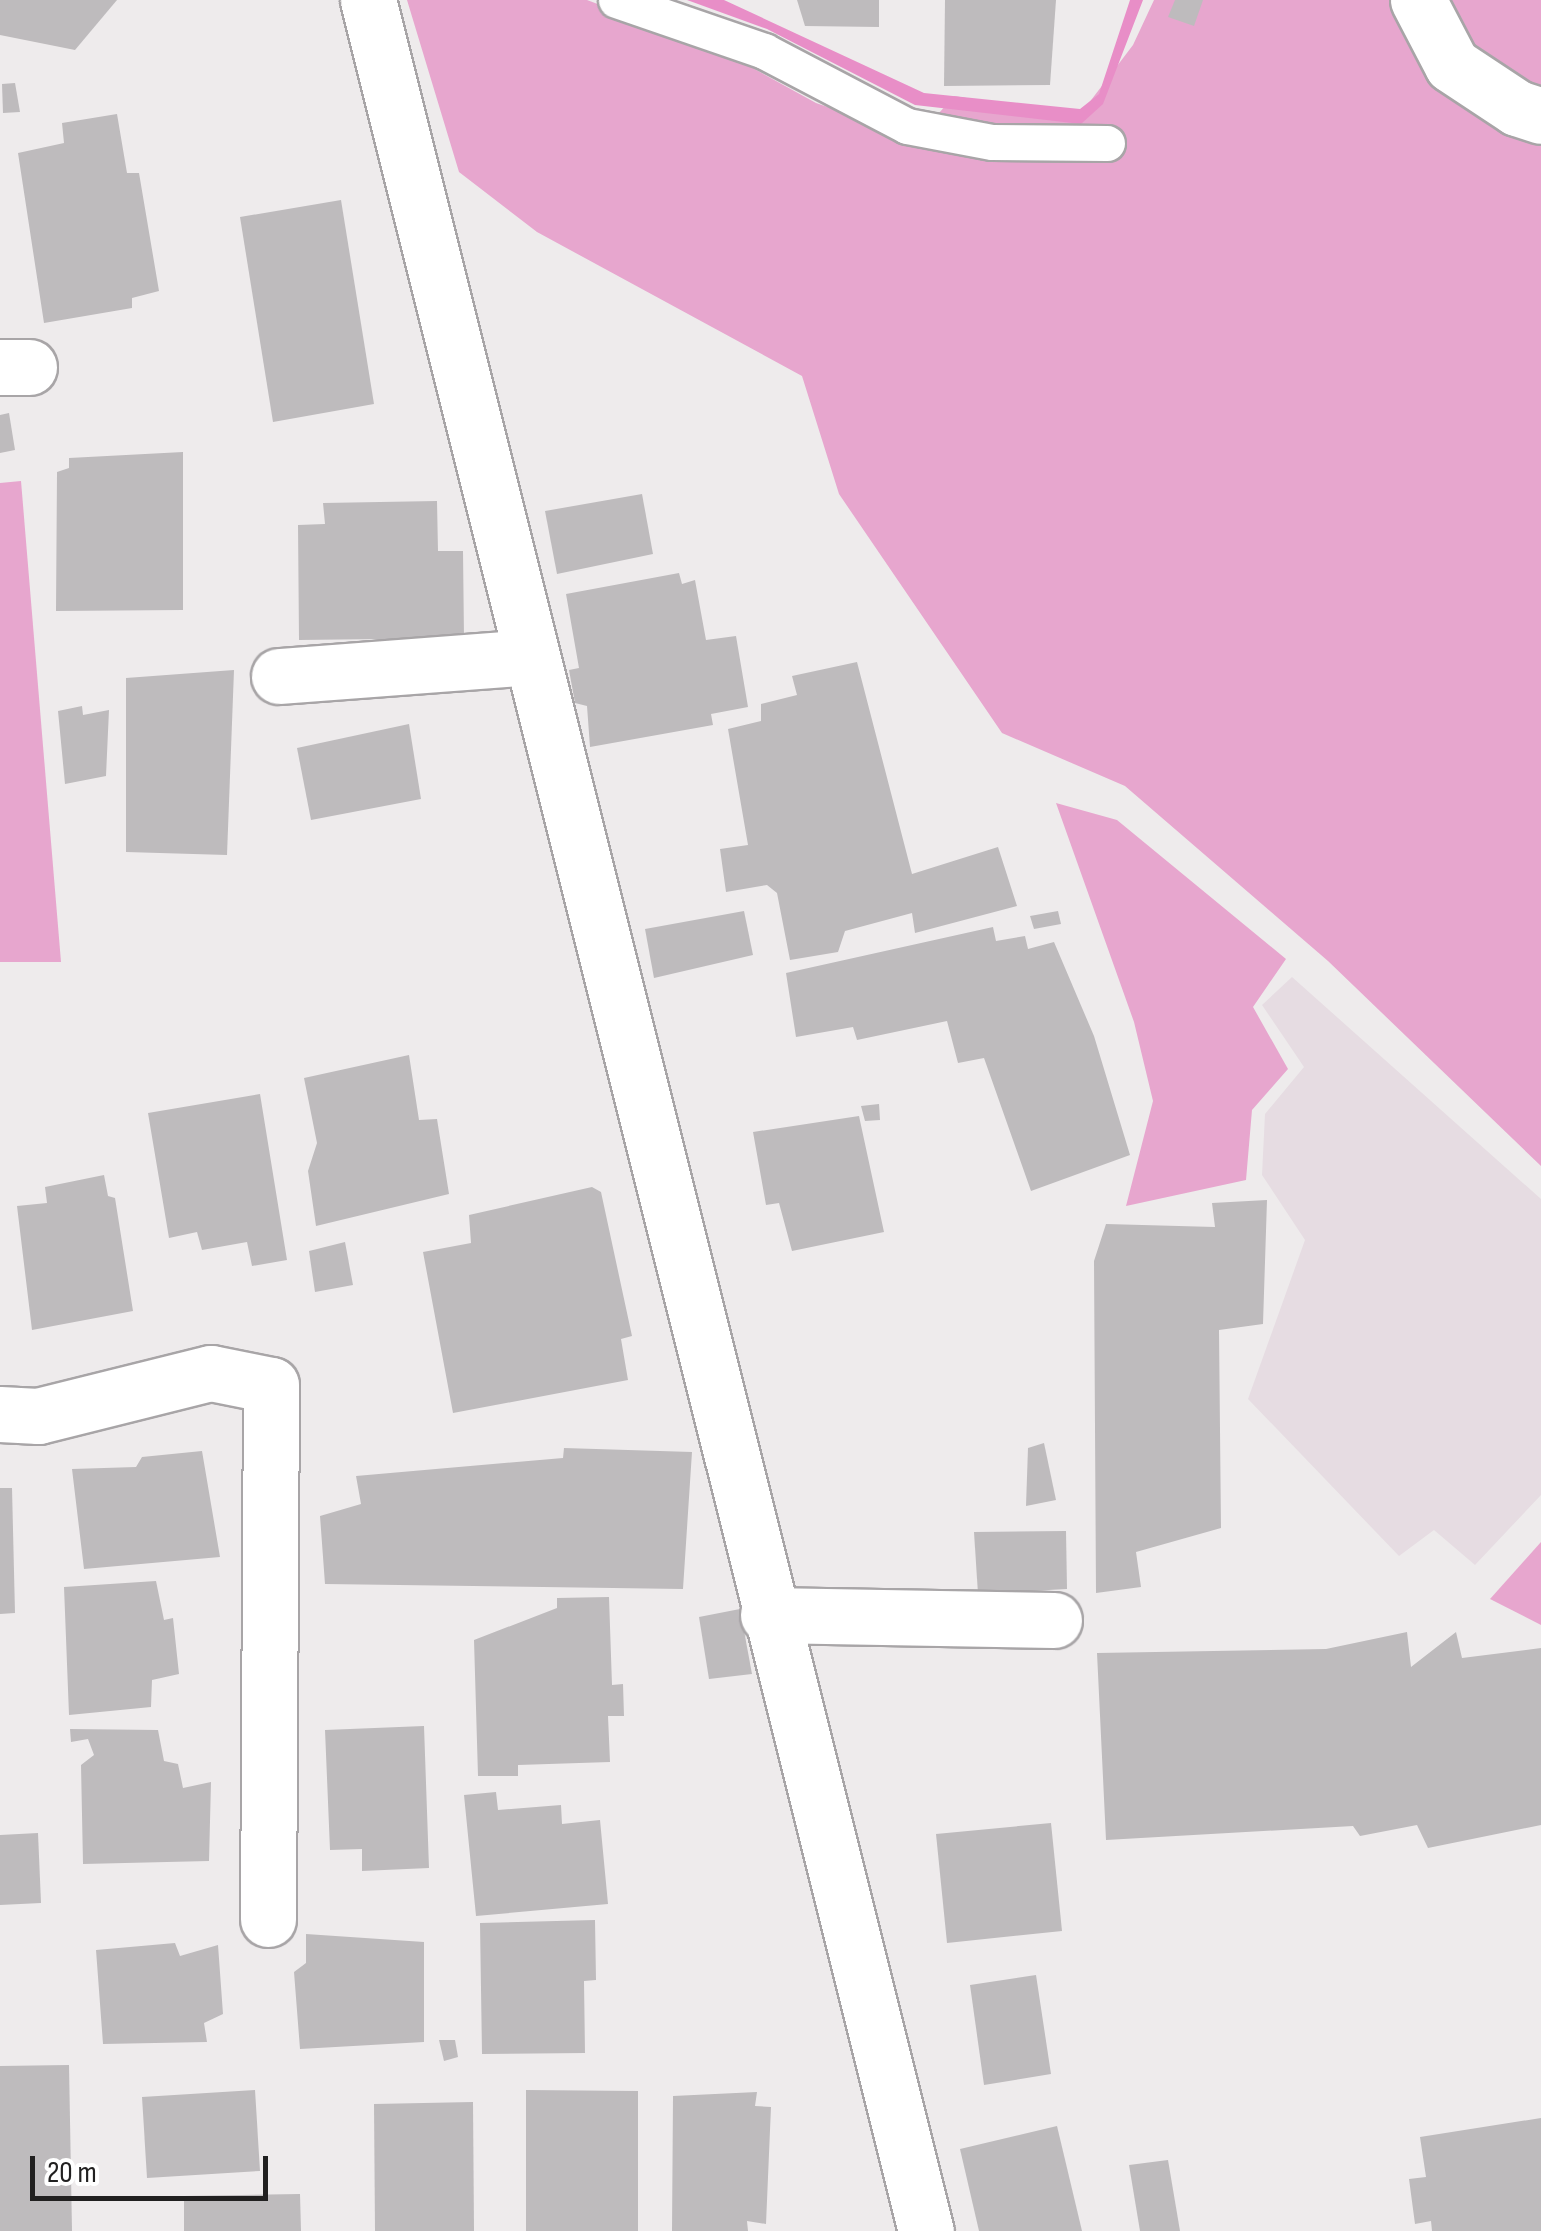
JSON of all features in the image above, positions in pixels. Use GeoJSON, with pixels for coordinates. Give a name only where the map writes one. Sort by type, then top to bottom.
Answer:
{"type":"FeatureCollection","features":[{"type":"Feature","properties":{"kind":"street"},"geometry":{"type":"LineString","coordinates":[[368,0],[768,1615],[926,2231]]}},
{"type":"Feature","properties":{"kind":"street"},"geometry":{"type":"LineString","coordinates":[[1418,0],[1452,65],[1517,108],[1541,116]]}},
{"type":"Feature","properties":{"kind":"street"},"geometry":{"type":"LineString","coordinates":[[279,676],[530,657]]}},
{"type":"Feature","properties":{"kind":"street"},"geometry":{"type":"LineString","coordinates":[[0,1414],[38,1416],[211,1373],[271,1385],[268,1920]]}},
{"type":"Feature","properties":{"kind":"street"},"geometry":{"type":"LineString","coordinates":[[768,1615],[1054,1620]]}},
{"type":"Feature","properties":{"kind":"lane"},"geometry":{"type":"LineString","coordinates":[[616,0],[764,51],[907,126],[992,142],[1107,143]]}},
{"type":"Feature","properties":{"kind":"shaded area"},"geometry":{"type":"Polygon","coordinates":[[[407,0],[587,0],[722,51],[816,103],[917,138],[954,96],[1079,116],[1133,45],[1154,0],[1541,0],[1541,1166],[1328,961],[1125,786],[1002,733],[839,494],[802,376],[537,232],[459,172],[407,0]]]}},
{"type":"Feature","properties":{"kind":"shaded area"},"geometry":{"type":"Polygon","coordinates":[[[687,0],[724,0],[924,93],[1080,109],[1099,94],[1130,0],[1143,0],[1103,104],[1081,124],[915,105],[767,29],[687,0]]]}},
{"type":"Feature","properties":{"kind":"shaded area"},"geometry":{"type":"Polygon","coordinates":[[[21,481],[61,962],[0,962],[0,483],[21,481]]]}},
{"type":"Feature","properties":{"kind":"shaded area"},"geometry":{"type":"Polygon","coordinates":[[[1056,803],[1117,820],[1286,959],[1253,1007],[1288,1069],[1252,1110],[1246,1180],[1126,1206],[1153,1101],[1134,1022],[1056,803]]]}},
{"type":"Feature","properties":{"kind":"shaded area"},"geometry":{"type":"Polygon","coordinates":[[[1292,977],[1541,1199],[1541,1495],[1475,1565],[1434,1530],[1399,1556],[1248,1399],[1305,1240],[1262,1175],[1265,1114],[1304,1067],[1262,1005],[1292,977]]]}},
{"type":"Feature","properties":{"kind":"shaded area"},"geometry":{"type":"Polygon","coordinates":[[[1541,1542],[1541,1625],[1490,1599],[1541,1542]]]}},
{"type":"Feature","properties":{"kind":"building"},"geometry":{"type":"Polygon","coordinates":[[[0,0],[117,0],[75,50],[0,35],[0,0]]]}},
{"type":"Feature","properties":{"kind":"building"},"geometry":{"type":"Polygon","coordinates":[[[797,0],[879,0],[879,27],[805,26],[797,0]]]}},
{"type":"Feature","properties":{"kind":"building"},"geometry":{"type":"Polygon","coordinates":[[[945,0],[1056,0],[1050,85],[944,86],[945,0]]]}},
{"type":"Feature","properties":{"kind":"building"},"geometry":{"type":"Polygon","coordinates":[[[1175,0],[1203,0],[1194,26],[1168,17],[1175,0]]]}},
{"type":"Feature","properties":{"kind":"building"},"geometry":{"type":"Polygon","coordinates":[[[15,83],[20,112],[3,113],[2,84],[15,83]]]}},
{"type":"Feature","properties":{"kind":"building"},"geometry":{"type":"Polygon","coordinates":[[[117,114],[127,173],[139,173],[159,291],[132,298],[132,308],[44,323],[18,153],[64,143],[62,123],[117,114]]]}},
{"type":"Feature","properties":{"kind":"building"},"geometry":{"type":"Polygon","coordinates":[[[341,200],[374,404],[273,422],[240,217],[341,200]]]}},
{"type":"Feature","properties":{"kind":"building"},"geometry":{"type":"Polygon","coordinates":[[[9,413],[15,450],[0,453],[0,415],[9,413]]]}},
{"type":"Feature","properties":{"kind":"building"},"geometry":{"type":"Polygon","coordinates":[[[183,452],[183,610],[56,611],[57,472],[69,468],[69,458],[183,452]]]}},
{"type":"Feature","properties":{"kind":"building"},"geometry":{"type":"Polygon","coordinates":[[[642,494],[653,554],[557,574],[545,511],[642,494]]]}},
{"type":"Feature","properties":{"kind":"building"},"geometry":{"type":"Polygon","coordinates":[[[437,501],[438,551],[463,551],[464,638],[299,640],[298,525],[325,524],[323,503],[437,501]]]}},
{"type":"Feature","properties":{"kind":"building"},"geometry":{"type":"Polygon","coordinates":[[[679,573],[682,584],[695,580],[706,640],[736,636],[748,707],[711,714],[713,725],[590,747],[587,706],[575,703],[569,670],[579,668],[566,594],[679,573]]]}},
{"type":"Feature","properties":{"kind":"building"},"geometry":{"type":"Polygon","coordinates":[[[857,662],[912,874],[998,847],[1017,906],[915,933],[912,913],[845,931],[838,952],[790,960],[777,893],[767,885],[726,892],[720,849],[748,845],[728,729],[761,721],[761,704],[797,695],[792,676],[857,662]]]}},
{"type":"Feature","properties":{"kind":"building"},"geometry":{"type":"Polygon","coordinates":[[[234,670],[227,855],[126,852],[126,678],[234,670]]]}},
{"type":"Feature","properties":{"kind":"building"},"geometry":{"type":"Polygon","coordinates":[[[82,706],[83,715],[109,710],[106,776],[65,784],[58,711],[82,706]]]}},
{"type":"Feature","properties":{"kind":"building"},"geometry":{"type":"Polygon","coordinates":[[[409,724],[421,799],[311,820],[297,748],[409,724]]]}},
{"type":"Feature","properties":{"kind":"building"},"geometry":{"type":"Polygon","coordinates":[[[744,911],[753,955],[654,978],[645,929],[744,911]]]}},
{"type":"Feature","properties":{"kind":"building"},"geometry":{"type":"Polygon","coordinates":[[[1058,911],[1061,924],[1034,929],[1030,916],[1058,911]]]}},
{"type":"Feature","properties":{"kind":"building"},"geometry":{"type":"Polygon","coordinates":[[[993,927],[996,941],[1025,936],[1028,949],[1054,942],[1094,1036],[1130,1155],[1031,1191],[984,1058],[958,1063],[947,1021],[857,1040],[853,1027],[796,1037],[786,973],[993,927]]]}},
{"type":"Feature","properties":{"kind":"building"},"geometry":{"type":"Polygon","coordinates":[[[409,1055],[419,1120],[437,1119],[449,1194],[316,1226],[308,1171],[317,1143],[304,1078],[409,1055]]]}},
{"type":"Feature","properties":{"kind":"building"},"geometry":{"type":"Polygon","coordinates":[[[260,1094],[287,1260],[252,1266],[247,1242],[202,1250],[197,1232],[169,1238],[148,1113],[260,1094]]]}},
{"type":"Feature","properties":{"kind":"building"},"geometry":{"type":"Polygon","coordinates":[[[879,1104],[880,1120],[865,1121],[861,1106],[879,1104]]]}},
{"type":"Feature","properties":{"kind":"building"},"geometry":{"type":"Polygon","coordinates":[[[859,1116],[884,1232],[792,1251],[779,1203],[766,1205],[753,1132],[859,1116]]]}},
{"type":"Feature","properties":{"kind":"building"},"geometry":{"type":"Polygon","coordinates":[[[104,1175],[108,1196],[115,1198],[133,1311],[32,1330],[17,1206],[47,1203],[45,1187],[104,1175]]]}},
{"type":"Feature","properties":{"kind":"building"},"geometry":{"type":"Polygon","coordinates":[[[592,1187],[601,1192],[632,1336],[621,1339],[628,1380],[453,1413],[423,1252],[471,1243],[469,1215],[592,1187]]]}},
{"type":"Feature","properties":{"kind":"building"},"geometry":{"type":"Polygon","coordinates":[[[1267,1200],[1263,1324],[1219,1330],[1221,1528],[1136,1552],[1141,1587],[1096,1593],[1094,1261],[1106,1224],[1215,1227],[1212,1203],[1267,1200]]]}},
{"type":"Feature","properties":{"kind":"building"},"geometry":{"type":"Polygon","coordinates":[[[345,1242],[353,1285],[315,1292],[309,1251],[345,1242]]]}},
{"type":"Feature","properties":{"kind":"building"},"geometry":{"type":"Polygon","coordinates":[[[1044,1443],[1056,1500],[1026,1506],[1028,1448],[1044,1443]]]}},
{"type":"Feature","properties":{"kind":"building"},"geometry":{"type":"Polygon","coordinates":[[[564,1448],[692,1452],[683,1589],[325,1584],[320,1516],[361,1504],[356,1476],[563,1458],[564,1448]]]}},
{"type":"Feature","properties":{"kind":"building"},"geometry":{"type":"Polygon","coordinates":[[[202,1451],[220,1557],[84,1569],[72,1469],[136,1467],[142,1457],[202,1451]]]}},
{"type":"Feature","properties":{"kind":"building"},"geometry":{"type":"Polygon","coordinates":[[[0,1488],[12,1488],[15,1613],[0,1614],[0,1488]]]}},
{"type":"Feature","properties":{"kind":"building"},"geometry":{"type":"Polygon","coordinates":[[[1066,1531],[1067,1589],[978,1594],[974,1532],[1066,1531]]]}},
{"type":"Feature","properties":{"kind":"building"},"geometry":{"type":"Polygon","coordinates":[[[156,1581],[164,1620],[173,1618],[179,1674],[152,1680],[151,1707],[69,1715],[64,1587],[156,1581]]]}},
{"type":"Feature","properties":{"kind":"building"},"geometry":{"type":"Polygon","coordinates":[[[609,1597],[612,1685],[623,1684],[624,1716],[608,1716],[610,1762],[518,1765],[518,1776],[478,1776],[474,1640],[557,1608],[557,1598],[609,1597]]]}},
{"type":"Feature","properties":{"kind":"building"},"geometry":{"type":"Polygon","coordinates":[[[740,1609],[752,1674],[709,1679],[699,1617],[740,1609]]]}},
{"type":"Feature","properties":{"kind":"building"},"geometry":{"type":"Polygon","coordinates":[[[1407,1632],[1411,1667],[1456,1632],[1462,1658],[1541,1648],[1541,1825],[1428,1848],[1417,1825],[1360,1836],[1353,1826],[1106,1840],[1097,1653],[1326,1649],[1407,1632]]]}},
{"type":"Feature","properties":{"kind":"building"},"geometry":{"type":"Polygon","coordinates":[[[424,1726],[429,1868],[362,1871],[362,1849],[330,1850],[325,1730],[424,1726]]]}},
{"type":"Feature","properties":{"kind":"building"},"geometry":{"type":"Polygon","coordinates":[[[70,1729],[158,1730],[164,1761],[178,1764],[183,1788],[211,1782],[209,1861],[83,1864],[81,1765],[94,1755],[88,1739],[71,1742],[70,1729]]]}},
{"type":"Feature","properties":{"kind":"building"},"geometry":{"type":"Polygon","coordinates":[[[496,1792],[498,1810],[561,1805],[562,1824],[600,1820],[608,1904],[476,1916],[464,1795],[496,1792]]]}},
{"type":"Feature","properties":{"kind":"building"},"geometry":{"type":"Polygon","coordinates":[[[1051,1823],[1062,1931],[947,1943],[936,1834],[1051,1823]]]}},
{"type":"Feature","properties":{"kind":"building"},"geometry":{"type":"Polygon","coordinates":[[[38,1833],[41,1903],[0,1905],[0,1835],[38,1833]]]}},
{"type":"Feature","properties":{"kind":"building"},"geometry":{"type":"Polygon","coordinates":[[[595,1920],[596,1980],[584,1981],[585,2053],[482,2054],[480,1923],[595,1920]]]}},
{"type":"Feature","properties":{"kind":"building"},"geometry":{"type":"Polygon","coordinates":[[[306,1934],[424,1942],[424,2042],[300,2049],[294,1972],[306,1963],[306,1934]]]}},
{"type":"Feature","properties":{"kind":"building"},"geometry":{"type":"Polygon","coordinates":[[[175,1943],[180,1956],[218,1945],[223,2014],[204,2023],[207,2042],[103,2044],[96,1950],[175,1943]]]}},
{"type":"Feature","properties":{"kind":"building"},"geometry":{"type":"Polygon","coordinates":[[[1036,1975],[1051,2074],[984,2085],[970,1985],[1036,1975]]]}},
{"type":"Feature","properties":{"kind":"building"},"geometry":{"type":"Polygon","coordinates":[[[439,2040],[455,2040],[458,2057],[444,2061],[439,2040]]]}},
{"type":"Feature","properties":{"kind":"building"},"geometry":{"type":"Polygon","coordinates":[[[69,2065],[72,2231],[0,2231],[0,2066],[69,2065]]]}},
{"type":"Feature","properties":{"kind":"building"},"geometry":{"type":"Polygon","coordinates":[[[255,2090],[260,2171],[147,2178],[142,2097],[255,2090]]]}},
{"type":"Feature","properties":{"kind":"building"},"geometry":{"type":"Polygon","coordinates":[[[526,2090],[638,2091],[638,2231],[526,2231],[526,2090]]]}},
{"type":"Feature","properties":{"kind":"building"},"geometry":{"type":"Polygon","coordinates":[[[757,2092],[755,2106],[771,2107],[766,2224],[747,2221],[748,2231],[672,2231],[673,2096],[757,2092]]]}},
{"type":"Feature","properties":{"kind":"building"},"geometry":{"type":"Polygon","coordinates":[[[473,2102],[474,2231],[375,2231],[374,2104],[473,2102]]]}},
{"type":"Feature","properties":{"kind":"building"},"geometry":{"type":"Polygon","coordinates":[[[1541,2118],[1541,2231],[1432,2231],[1431,2221],[1415,2224],[1409,2179],[1426,2177],[1420,2137],[1541,2118]]]}},
{"type":"Feature","properties":{"kind":"building"},"geometry":{"type":"Polygon","coordinates":[[[1057,2126],[1082,2231],[979,2231],[960,2149],[1057,2126]]]}},
{"type":"Feature","properties":{"kind":"building"},"geometry":{"type":"Polygon","coordinates":[[[1168,2160],[1180,2231],[1140,2231],[1129,2165],[1168,2160]]]}},
{"type":"Feature","properties":{"kind":"building"},"geometry":{"type":"Polygon","coordinates":[[[300,2194],[301,2231],[184,2231],[184,2196],[300,2194]]]}}]}
